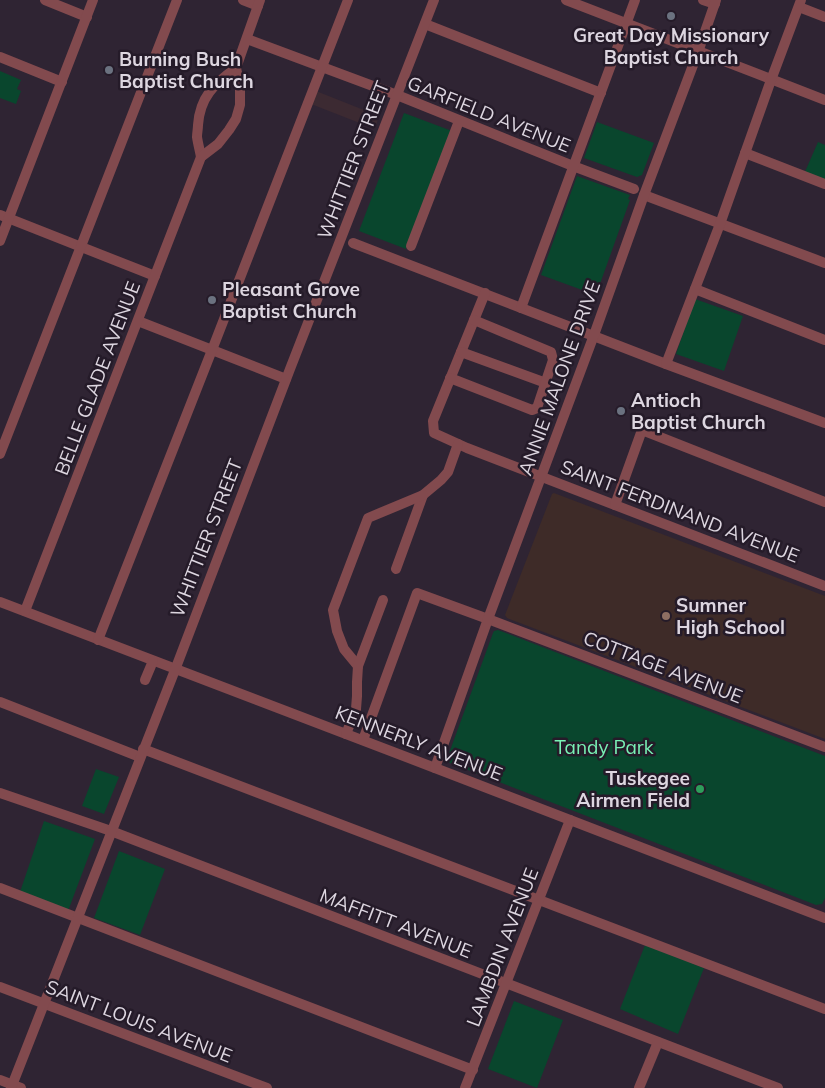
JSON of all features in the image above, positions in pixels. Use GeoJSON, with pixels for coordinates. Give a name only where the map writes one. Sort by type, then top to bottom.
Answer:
{"type":"FeatureCollection","features":[{"type":"Feature","properties":{"kind":"street"},"geometry":{"type":"LineString","coordinates":[[45,0],[87,17]]}},
{"type":"Feature","properties":{"kind":"street"},"geometry":{"type":"LineString","coordinates":[[0,241],[5,216],[62,82],[93,0]]}},
{"type":"Feature","properties":{"kind":"street"},"geometry":{"type":"LineString","coordinates":[[0,454],[177,0]]}},
{"type":"Feature","properties":{"kind":"street"},"geometry":{"type":"LineString","coordinates":[[243,0],[259,3]]}},
{"type":"Feature","properties":{"kind":"street"},"geometry":{"type":"LineString","coordinates":[[98,640],[348,0]]}},
{"type":"Feature","properties":{"kind":"street","name":"WHITTIER STREET"},"geometry":{"type":"LineString","coordinates":[[15,1087],[77,918],[434,0]]}},
{"type":"Feature","properties":{"kind":"street"},"geometry":{"type":"LineString","coordinates":[[566,0],[825,100]]}},
{"type":"Feature","properties":{"kind":"street"},"geometry":{"type":"LineString","coordinates":[[521,308],[635,0]]}},
{"type":"Feature","properties":{"kind":"street"},"geometry":{"type":"LineString","coordinates":[[703,0],[715,2]]}},
{"type":"Feature","properties":{"kind":"street","name":"ANNIE MALONE DRIVE"},"geometry":{"type":"LineString","coordinates":[[435,768],[715,2]]}},
{"type":"Feature","properties":{"kind":"street","name":"BELLE GLADE AVENUE"},"geometry":{"type":"LineString","coordinates":[[25,611],[201,157],[218,144],[236,119],[240,105],[240,86],[236,68],[259,3]]}},
{"type":"Feature","properties":{"kind":"street"},"geometry":{"type":"LineString","coordinates":[[666,364],[720,224],[800,4],[825,17]]}},
{"type":"Feature","properties":{"kind":"street"},"geometry":{"type":"LineString","coordinates":[[424,24],[601,92]]}},
{"type":"Feature","properties":{"kind":"street","name":"GARFIELD AVENUE"},"geometry":{"type":"LineString","coordinates":[[247,38],[634,189]]}},
{"type":"Feature","properties":{"kind":"street"},"geometry":{"type":"LineString","coordinates":[[0,57],[62,82]]}},
{"type":"Feature","properties":{"kind":"street"},"geometry":{"type":"LineString","coordinates":[[201,157],[197,136],[201,106],[208,92],[236,68]]}},
{"type":"Feature","properties":{"kind":"street"},"geometry":{"type":"LineString","coordinates":[[411,246],[460,121]]}},
{"type":"Feature","properties":{"kind":"street"},"geometry":{"type":"LineString","coordinates":[[745,153],[825,184]]}},
{"type":"Feature","properties":{"kind":"street"},"geometry":{"type":"LineString","coordinates":[[644,195],[825,263]]}},
{"type":"Feature","properties":{"kind":"street"},"geometry":{"type":"LineString","coordinates":[[5,216],[154,276]]}},
{"type":"Feature","properties":{"kind":"street"},"geometry":{"type":"LineString","coordinates":[[353,243],[666,364],[825,423]]}},
{"type":"Feature","properties":{"kind":"street"},"geometry":{"type":"LineString","coordinates":[[695,289],[825,340]]}},
{"type":"Feature","properties":{"kind":"street"},"geometry":{"type":"LineString","coordinates":[[474,320],[551,352],[553,360],[537,408],[532,410],[450,378],[484,293]]}},
{"type":"Feature","properties":{"kind":"street"},"geometry":{"type":"LineString","coordinates":[[138,321],[286,379]]}},
{"type":"Feature","properties":{"kind":"street"},"geometry":{"type":"LineString","coordinates":[[461,352],[546,383]]}},
{"type":"Feature","properties":{"kind":"street","name":"SAINT FERDINAND AVENUE"},"geometry":{"type":"LineString","coordinates":[[450,378],[433,420],[434,433],[463,446],[825,586]]}},
{"type":"Feature","properties":{"kind":"street"},"geometry":{"type":"LineString","coordinates":[[616,505],[642,430],[825,502]]}},
{"type":"Feature","properties":{"kind":"street"},"geometry":{"type":"LineString","coordinates":[[358,666],[344,650],[337,631],[333,610],[368,518],[423,495],[442,480],[463,446]]}},
{"type":"Feature","properties":{"kind":"street"},"geometry":{"type":"LineString","coordinates":[[396,569],[423,495]]}},
{"type":"Feature","properties":{"kind":"street","name":"COTTAGE AVENUE"},"geometry":{"type":"LineString","coordinates":[[362,740],[417,593],[825,747]]}},
{"type":"Feature","properties":{"kind":"street"},"geometry":{"type":"LineString","coordinates":[[346,734],[356,709],[358,666],[383,600]]}},
{"type":"Feature","properties":{"kind":"street","name":"KENNERLY AVENUE"},"geometry":{"type":"LineString","coordinates":[[0,602],[825,918]]}},
{"type":"Feature","properties":{"kind":"street"},"geometry":{"type":"LineString","coordinates":[[145,680],[153,661]]}},
{"type":"Feature","properties":{"kind":"street"},"geometry":{"type":"LineString","coordinates":[[0,702],[539,899],[825,1009]]}},
{"type":"Feature","properties":{"kind":"street","name":"MAFFITT AVENUE"},"geometry":{"type":"LineString","coordinates":[[0,793],[111,831],[778,1088]]}},
{"type":"Feature","properties":{"kind":"street","name":"LAMBDIN AVENUE"},"geometry":{"type":"LineString","coordinates":[[466,1088],[570,820]]}},
{"type":"Feature","properties":{"kind":"street"},"geometry":{"type":"LineString","coordinates":[[0,888],[473,1070]]}},
{"type":"Feature","properties":{"kind":"street","name":"SAINT LOUIS AVENUE"},"geometry":{"type":"LineString","coordinates":[[0,987],[267,1088]]}},
{"type":"Feature","properties":{"kind":"street"},"geometry":{"type":"LineString","coordinates":[[639,1088],[658,1042]]}},
{"type":"Feature","properties":{"kind":"street"},"geometry":{"type":"LineString","coordinates":[[0,1080],[15,1087]]}},
{"type":"Feature","properties":{"kind":"shaded area"},"geometry":{"type":"Polygon","coordinates":[[[316,91],[379,116],[375,129],[311,104],[316,91]]]}},
{"type":"Feature","properties":{"kind":"shaded area","name":"Sumner High School"},"geometry":{"type":"Polygon","coordinates":[[[554,493],[825,596],[825,739],[507,618],[505,615],[554,493]]]}},
{"type":"Feature","properties":{"kind":"green space"},"geometry":{"type":"Polygon","coordinates":[[[0,71],[21,80],[17,89],[21,91],[16,104],[0,98],[0,71]]]}},
{"type":"Feature","properties":{"kind":"green space"},"geometry":{"type":"Polygon","coordinates":[[[404,113],[452,131],[406,249],[359,231],[404,113]]]}},
{"type":"Feature","properties":{"kind":"green space"},"geometry":{"type":"Polygon","coordinates":[[[597,122],[654,143],[642,175],[637,177],[584,158],[597,122]]]}},
{"type":"Feature","properties":{"kind":"green space"},"geometry":{"type":"Polygon","coordinates":[[[818,142],[825,145],[825,182],[804,174],[818,142]]]}},
{"type":"Feature","properties":{"kind":"green space"},"geometry":{"type":"Polygon","coordinates":[[[577,176],[630,195],[628,199],[630,200],[596,295],[541,275],[577,176]]]}},
{"type":"Feature","properties":{"kind":"green space"},"geometry":{"type":"Polygon","coordinates":[[[695,299],[743,316],[724,371],[676,354],[695,299]]]}},
{"type":"Feature","properties":{"kind":"green space","name":"Tandy Park"},"geometry":{"type":"Polygon","coordinates":[[[498,630],[825,756],[825,898],[822,904],[816,905],[450,763],[447,760],[448,756],[493,633],[498,630]]]}},
{"type":"Feature","properties":{"kind":"green space"},"geometry":{"type":"Polygon","coordinates":[[[96,769],[119,777],[104,814],[82,806],[96,769]]]}},
{"type":"Feature","properties":{"kind":"green space"},"geometry":{"type":"Polygon","coordinates":[[[44,821],[95,839],[68,911],[20,892],[44,821]]]}},
{"type":"Feature","properties":{"kind":"green space"},"geometry":{"type":"Polygon","coordinates":[[[119,851],[165,869],[140,935],[94,918],[119,851]]]}},
{"type":"Feature","properties":{"kind":"green space"},"geometry":{"type":"Polygon","coordinates":[[[645,945],[704,968],[678,1034],[620,1009],[645,945]]]}},
{"type":"Feature","properties":{"kind":"green space"},"geometry":{"type":"Polygon","coordinates":[[[514,1001],[563,1020],[537,1088],[488,1069],[514,1001]]]}},
{"type":"Feature","properties":{"kind":"place","name":"Great Day Missionary Baptist Church"},"geometry":{"type":"Point","coordinates":[671,16]}},
{"type":"Feature","properties":{"kind":"place","name":"Burning Bush Baptist Church"},"geometry":{"type":"Point","coordinates":[109,70]}},
{"type":"Feature","properties":{"kind":"place","name":"Pleasant Grove Baptist Church"},"geometry":{"type":"Point","coordinates":[212,300]}},
{"type":"Feature","properties":{"kind":"place","name":"Antioch Baptist Church"},"geometry":{"type":"Point","coordinates":[621,411]}},
{"type":"Feature","properties":{"kind":"place","name":"Sumner High School"},"geometry":{"type":"Point","coordinates":[666,616]}},
{"type":"Feature","properties":{"kind":"place","name":"Tuskegee Airmen Field"},"geometry":{"type":"Point","coordinates":[700,789]}}]}
